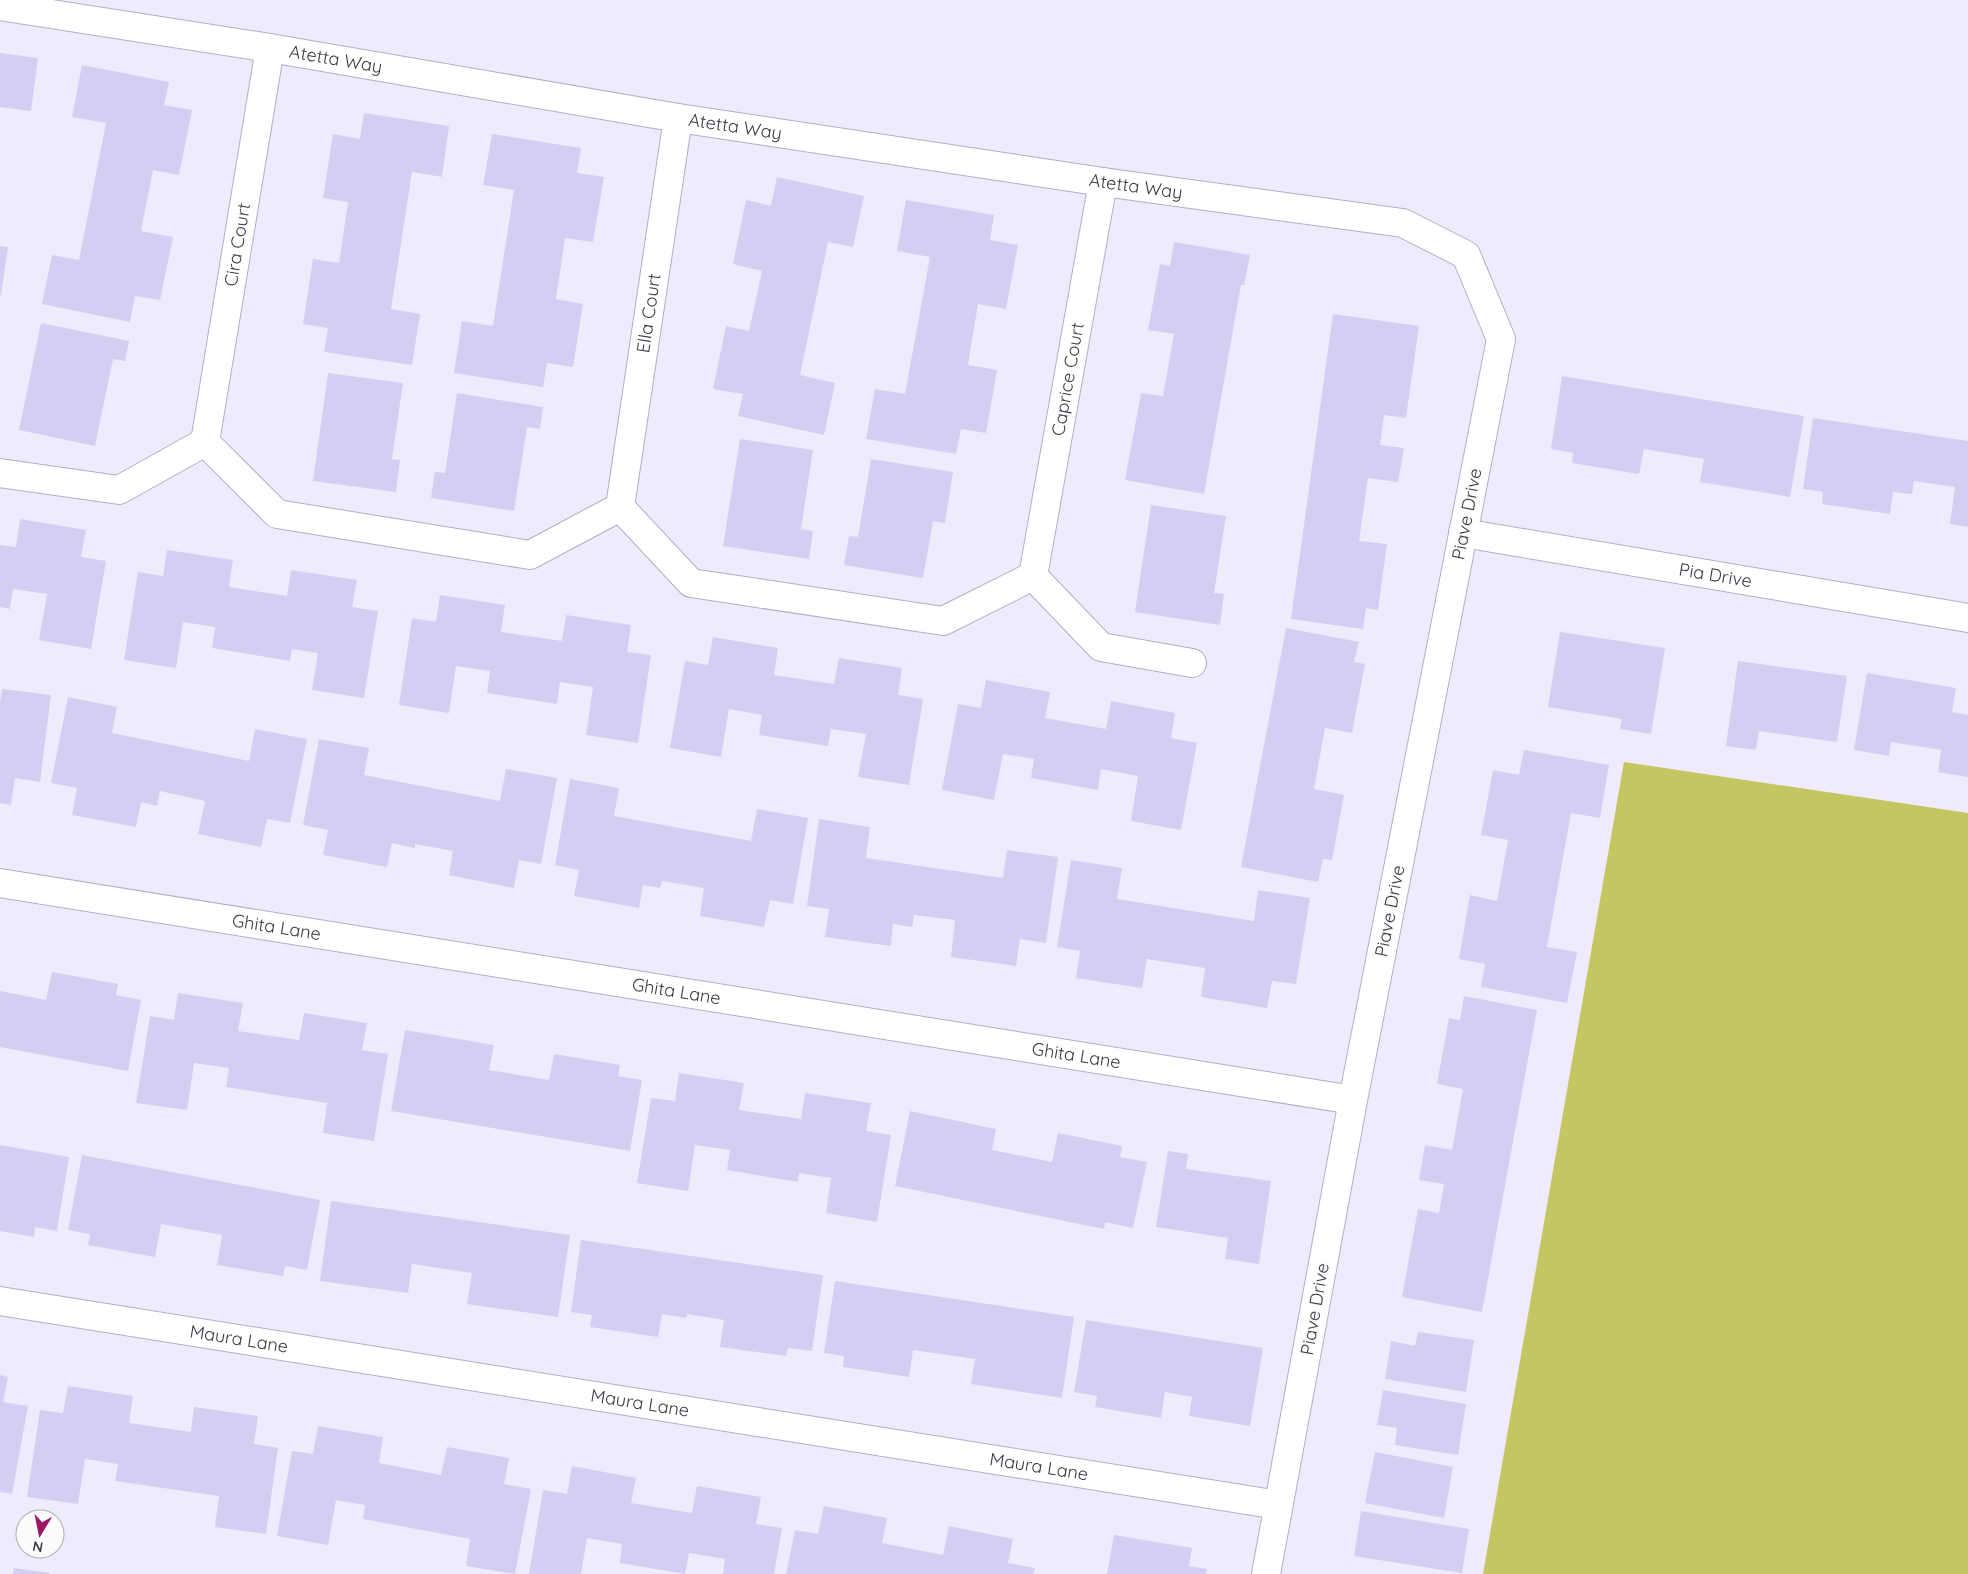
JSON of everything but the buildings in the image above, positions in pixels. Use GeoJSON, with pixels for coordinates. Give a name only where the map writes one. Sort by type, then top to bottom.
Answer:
{"type":"FeatureCollection","features":[{"type":"Feature","properties":{"kind":"street","name":"Atetta Way"},"geometry":{"type":"LineString","coordinates":[[0,6],[270,48],[678,118],[1102,182],[1403,223],[1466,255]]}},
{"type":"Feature","properties":{"kind":"street","name":"Cira Court"},"geometry":{"type":"LineString","coordinates":[[205,442],[270,48]]}},
{"type":"Feature","properties":{"kind":"street","name":"Ella Court"},"geometry":{"type":"LineString","coordinates":[[620,507],[678,118]]}},
{"type":"Feature","properties":{"kind":"street","name":"Caprice Court"},"geometry":{"type":"LineString","coordinates":[[1033,576],[1102,182]]}},
{"type":"Feature","properties":{"kind":"street","name":"Piave Drive"},"geometry":{"type":"LineString","coordinates":[[1266,1574],[1353,1100],[1501,339],[1466,255]]}},
{"type":"Feature","properties":{"kind":"street"},"geometry":{"type":"LineString","coordinates":[[0,472],[119,490],[205,442],[277,514],[530,555],[620,507],[691,582],[943,620],[1033,576],[1101,647],[1192,663]]}},
{"type":"Feature","properties":{"kind":"street","name":"Pia Drive"},"geometry":{"type":"LineString","coordinates":[[1463,533],[1968,618]]}},
{"type":"Feature","properties":{"kind":"street","name":"Ghita Lane"},"geometry":{"type":"LineString","coordinates":[[0,883],[1353,1100]]}},
{"type":"Feature","properties":{"kind":"street","name":"Maura Lane"},"geometry":{"type":"LineString","coordinates":[[0,1301],[1278,1505]]}},
{"type":"Feature","properties":{"kind":"shaded area"},"geometry":{"type":"Polygon","coordinates":[[[1624,762],[1968,813],[1968,1574],[1483,1574],[1624,762]]]}}]}
